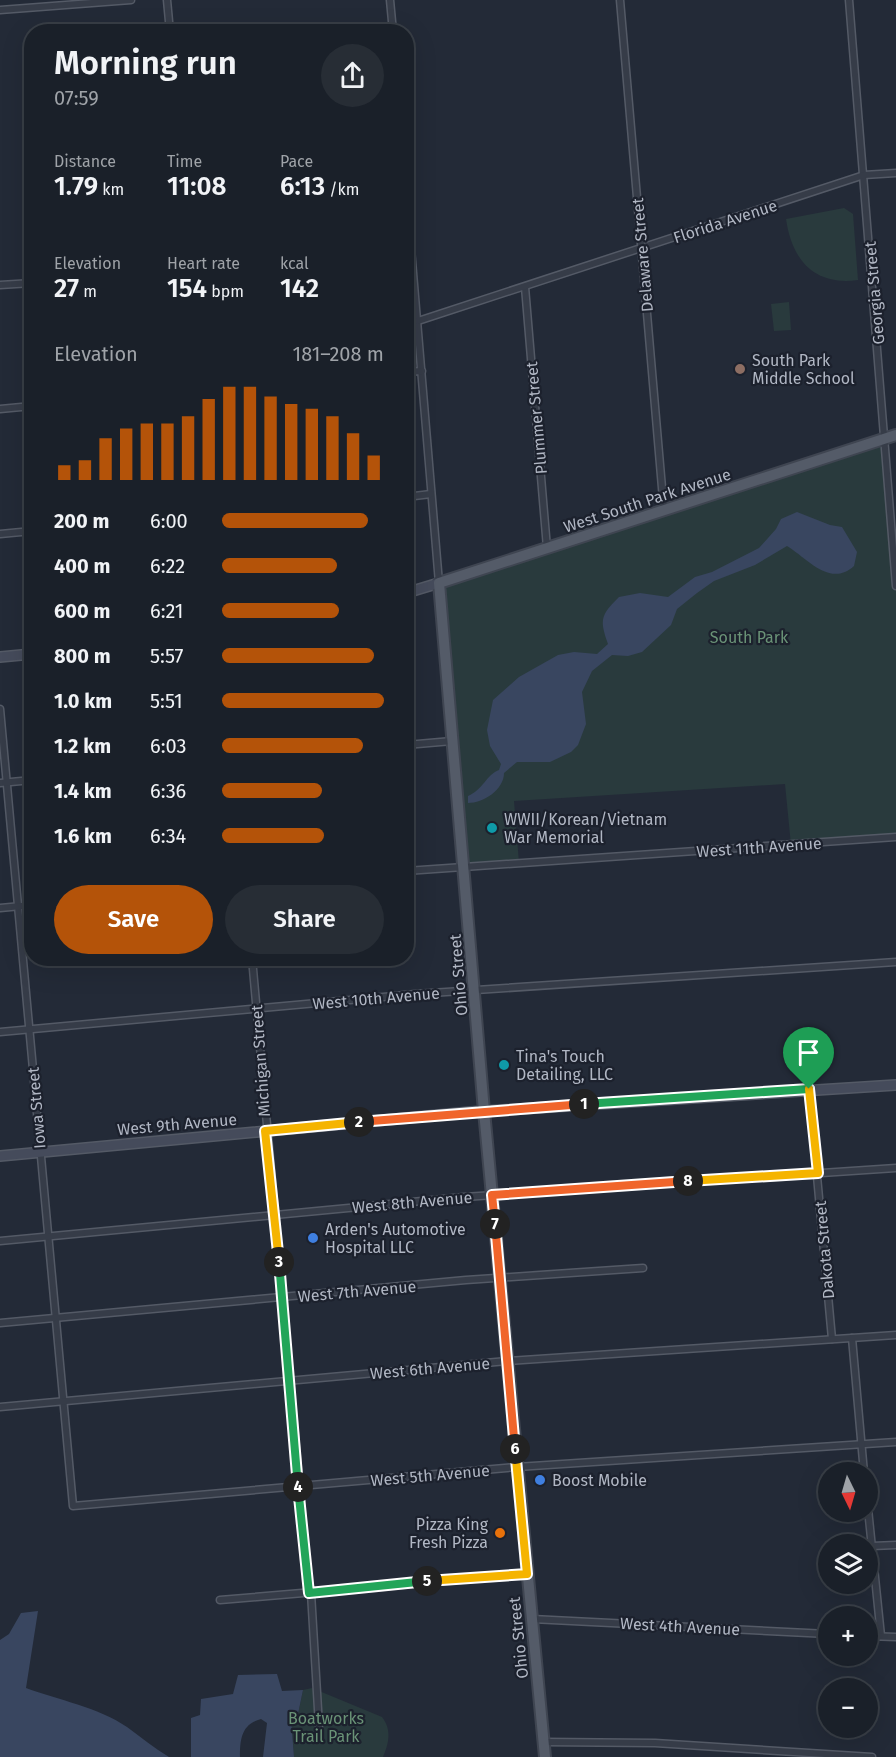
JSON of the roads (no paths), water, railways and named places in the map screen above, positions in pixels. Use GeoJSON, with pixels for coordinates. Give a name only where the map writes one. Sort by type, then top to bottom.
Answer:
{"type":"FeatureCollection","features":[{"type":"Feature","properties":{"kind":"main road","name":"West South Park Avenue"},"geometry":{"type":"LineString","coordinates":[[414,591],[891,436]]}},
{"type":"Feature","properties":{"kind":"main road","name":"Ohio Street"},"geometry":{"type":"LineString","coordinates":[[439,583],[484,1111],[545,1757]]}},
{"type":"Feature","properties":{"kind":"main road"},"geometry":{"type":"LineString","coordinates":[[0,657],[24,655]]}},
{"type":"Feature","properties":{"kind":"main road","name":"West 9th Avenue"},"geometry":{"type":"LineString","coordinates":[[0,1156],[484,1111],[896,1085]]}},
{"type":"Feature","properties":{"kind":"street"},"geometry":{"type":"LineString","coordinates":[[0,10],[131,0]]}},
{"type":"Feature","properties":{"kind":"street"},"geometry":{"type":"LineString","coordinates":[[167,0],[169,24]]}},
{"type":"Feature","properties":{"kind":"street"},"geometry":{"type":"LineString","coordinates":[[390,0],[392,24]]}},
{"type":"Feature","properties":{"kind":"street","name":"Delaware Street"},"geometry":{"type":"LineString","coordinates":[[620,0],[664,511]]}},
{"type":"Feature","properties":{"kind":"street","name":"Georgia Street"},"geometry":{"type":"LineString","coordinates":[[849,0],[864,176],[891,436],[896,586]]}},
{"type":"Feature","properties":{"kind":"street","name":"Florida Avenue"},"geometry":{"type":"LineString","coordinates":[[418,321],[864,176],[896,173]]}},
{"type":"Feature","properties":{"kind":"street"},"geometry":{"type":"LineString","coordinates":[[0,285],[24,284]]}},
{"type":"Feature","properties":{"kind":"street","name":"Plummer Street"},"geometry":{"type":"LineString","coordinates":[[525,287],[547,548]]}},
{"type":"Feature","properties":{"kind":"street","name":"Ohio Street"},"geometry":{"type":"LineString","coordinates":[[414,288],[439,583]]}},
{"type":"Feature","properties":{"kind":"street"},"geometry":{"type":"LineString","coordinates":[[414,372],[422,371]]}},
{"type":"Feature","properties":{"kind":"street"},"geometry":{"type":"LineString","coordinates":[[0,409],[24,407]]}},
{"type":"Feature","properties":{"kind":"street"},"geometry":{"type":"LineString","coordinates":[[414,495],[431,494]]}},
{"type":"Feature","properties":{"kind":"street"},"geometry":{"type":"LineString","coordinates":[[0,534],[24,532]]}},
{"type":"Feature","properties":{"kind":"street","name":"Iowa Street"},"geometry":{"type":"LineString","coordinates":[[0,709],[3,783],[18,906],[73,1506]]}},
{"type":"Feature","properties":{"kind":"street"},"geometry":{"type":"LineString","coordinates":[[414,744],[453,741]]}},
{"type":"Feature","properties":{"kind":"street"},"geometry":{"type":"LineString","coordinates":[[3,783],[24,781]]}},
{"type":"Feature","properties":{"kind":"street","name":"West 11th Avenue"},"geometry":{"type":"LineString","coordinates":[[414,870],[896,837]]}},
{"type":"Feature","properties":{"kind":"street"},"geometry":{"type":"LineString","coordinates":[[0,908],[24,905]]}},
{"type":"Feature","properties":{"kind":"street","name":"West 10th Avenue"},"geometry":{"type":"LineString","coordinates":[[0,1032],[474,990],[896,962]]}},
{"type":"Feature","properties":{"kind":"street","name":"Michigan Street"},"geometry":{"type":"LineString","coordinates":[[252,966],[254,1009],[275,1216],[298,1487],[310,1593],[320,1726]]}},
{"type":"Feature","properties":{"kind":"street","name":"Dakota Street"},"geometry":{"type":"LineString","coordinates":[[809,1089],[832,1339]]}},
{"type":"Feature","properties":{"kind":"street","name":"West 8th Avenue"},"geometry":{"type":"LineString","coordinates":[[0,1241],[492,1195],[896,1168]]}},
{"type":"Feature","properties":{"kind":"street","name":"West 7th Avenue"},"geometry":{"type":"LineString","coordinates":[[0,1323],[500,1278],[643,1268]]}},
{"type":"Feature","properties":{"kind":"street","name":"West 6th Avenue"},"geometry":{"type":"LineString","coordinates":[[0,1407],[507,1361],[896,1335]]}},
{"type":"Feature","properties":{"kind":"street"},"geometry":{"type":"LineString","coordinates":[[852,1338],[863,1462]]}},
{"type":"Feature","properties":{"kind":"street","name":"West 5th Avenue"},"geometry":{"type":"LineString","coordinates":[[73,1506],[517,1467],[896,1442]]}},
{"type":"Feature","properties":{"kind":"street"},"geometry":{"type":"LineString","coordinates":[[878,1546],[896,1545]]}},
{"type":"Feature","properties":{"kind":"street"},"geometry":{"type":"LineString","coordinates":[[220,1600],[527,1574]]}},
{"type":"Feature","properties":{"kind":"street"},"geometry":{"type":"LineString","coordinates":[[877,1594],[881,1636],[896,1637]]}},
{"type":"Feature","properties":{"kind":"street","name":"West 4th Avenue"},"geometry":{"type":"LineString","coordinates":[[532,1619],[818,1633]]}},
{"type":"Feature","properties":{"kind":"street"},"geometry":{"type":"LineString","coordinates":[[543,1742],[655,1743],[872,1757]]}},
{"type":"Feature","properties":{"kind":"water"},"geometry":{"type":"Polygon","coordinates":[[[797,512],[830,525],[842,527],[857,552],[854,566],[845,572],[828,573],[787,546],[755,565],[714,581],[677,609],[671,625],[642,652],[628,656],[612,655],[592,671],[582,692],[586,724],[578,745],[571,752],[550,762],[517,762],[504,773],[497,790],[480,801],[468,803],[468,796],[499,770],[501,764],[490,746],[487,730],[493,700],[519,677],[558,655],[574,652],[597,654],[608,644],[603,629],[603,618],[608,608],[619,597],[640,593],[668,597],[695,577],[712,572],[759,548],[776,529],[781,519],[797,512]]]}},
{"type":"Feature","properties":{"kind":"water"},"geometry":{"type":"Polygon","coordinates":[[[38,1611],[26,1688],[78,1704],[116,1720],[169,1757],[0,1757],[0,1640],[9,1634],[21,1613],[38,1611]]]}},
{"type":"Feature","properties":{"kind":"water"},"geometry":{"type":"Polygon","coordinates":[[[277,1674],[282,1691],[303,1690],[298,1714],[291,1718],[294,1757],[263,1757],[267,1723],[261,1719],[249,1725],[243,1734],[240,1757],[191,1757],[191,1718],[200,1715],[201,1699],[233,1694],[238,1675],[277,1674]]]}},
{"type":"Feature","properties":{"kind":"place","name":"South Park Middle School"},"geometry":{"type":"Point","coordinates":[740,369]}},
{"type":"Feature","properties":{"kind":"place","name":"WWII/Korean/Vietnam War Memorial"},"geometry":{"type":"Point","coordinates":[492,828]}},
{"type":"Feature","properties":{"kind":"place","name":"Tina's Touch Detailing, LLC"},"geometry":{"type":"Point","coordinates":[504,1065]}},
{"type":"Feature","properties":{"kind":"place","name":"Arden's Automotive Hospital LLC"},"geometry":{"type":"Point","coordinates":[313,1238]}},
{"type":"Feature","properties":{"kind":"place","name":"Boost Mobile"},"geometry":{"type":"Point","coordinates":[540,1480]}},
{"type":"Feature","properties":{"kind":"place","name":"Pizza King Fresh Pizza"},"geometry":{"type":"Point","coordinates":[500,1533]}},
{"type":"Feature","properties":{"kind":"park label","name":"South Park"},"geometry":{"type":"Point","coordinates":[749,637]}},
{"type":"Feature","properties":{"kind":"park label","name":"Boatworks Trail Park"},"geometry":{"type":"Point","coordinates":[326,1727]}}]}
